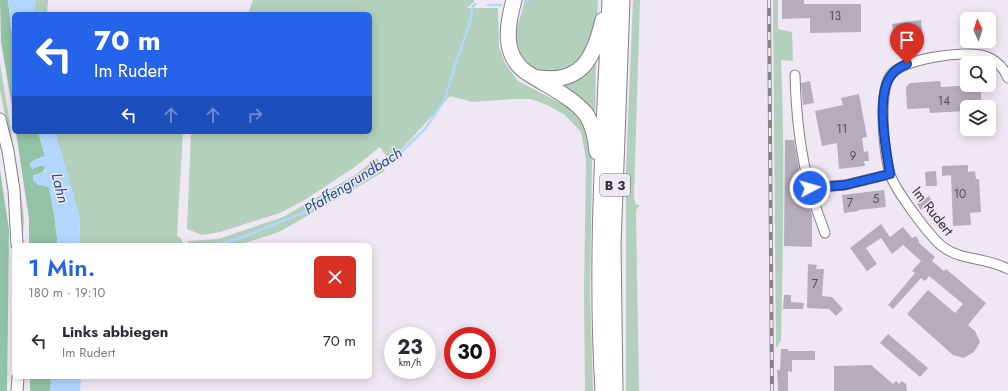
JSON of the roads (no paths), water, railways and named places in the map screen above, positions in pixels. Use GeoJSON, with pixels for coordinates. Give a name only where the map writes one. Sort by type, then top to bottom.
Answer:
{"type":"FeatureCollection","features":[{"type":"Feature","properties":{"kind":"highway","name":"B 3"},"geometry":{"type":"LineString","coordinates":[[514,0],[508,23],[507,34],[509,49],[512,56],[520,67],[571,100],[585,113],[589,120],[596,138],[601,211]]}},
{"type":"Feature","properties":{"kind":"highway","name":"B 3"},"geometry":{"type":"LineString","coordinates":[[536,78],[552,79],[565,77],[581,69],[587,63],[596,45],[609,0]]}},
{"type":"Feature","properties":{"kind":"highway","name":"B 3"},"geometry":{"type":"LineString","coordinates":[[603,391],[600,289],[601,211],[609,0]]}},
{"type":"Feature","properties":{"kind":"highway","name":"B 3"},"geometry":{"type":"LineString","coordinates":[[615,391],[613,245],[622,0]]}},
{"type":"Feature","properties":{"kind":"street","name":"Im Rudert"},"geometry":{"type":"LineString","coordinates":[[1008,78],[1002,68],[993,60],[976,54],[923,59],[907,64],[896,70],[887,82],[883,98],[885,144],[890,174],[915,214],[934,239],[942,246],[958,255],[990,261],[1008,269]]}},
{"type":"Feature","properties":{"kind":"street"},"geometry":{"type":"LineString","coordinates":[[795,75],[796,106],[805,170],[825,233]]}},
{"type":"Feature","properties":{"kind":"street"},"geometry":{"type":"LineString","coordinates":[[0,119],[8,151],[14,190],[17,243]]}},
{"type":"Feature","properties":{"kind":"street"},"geometry":{"type":"LineString","coordinates":[[810,188],[845,185],[890,174]]}},
{"type":"Feature","properties":{"kind":"street"},"geometry":{"type":"LineString","coordinates":[[17,391],[18,379]]}},
{"type":"Feature","properties":{"kind":"water"},"geometry":{"type":"Polygon","coordinates":[[[8,0],[35,0],[34,12],[12,12],[12,31],[8,0]]]}},
{"type":"Feature","properties":{"kind":"water","name":"Lahn"},"geometry":{"type":"Polygon","coordinates":[[[39,134],[56,134],[80,219],[79,243],[58,243],[49,187],[38,185],[33,180],[33,175],[42,173],[45,171],[45,168],[44,166],[39,166],[32,169],[32,161],[45,156],[39,134]]]}},
{"type":"Feature","properties":{"kind":"water"},"geometry":{"type":"Polygon","coordinates":[[[50,379],[81,379],[80,391],[50,391],[50,379]]]}},
{"type":"Feature","properties":{"kind":"waterway","name":"Pfaffengrundbach"},"geometry":{"type":"LineString","coordinates":[[222,243],[241,238],[308,211],[397,156],[425,129],[445,99],[470,22],[473,6],[476,4]]}},
{"type":"Feature","properties":{"kind":"waterway","name":"Pfaffengrundbach"},"geometry":{"type":"LineString","coordinates":[[488,5],[501,5]]}},
{"type":"Feature","properties":{"kind":"railway"},"geometry":{"type":"LineString","coordinates":[[769,0],[772,391]]}}]}
